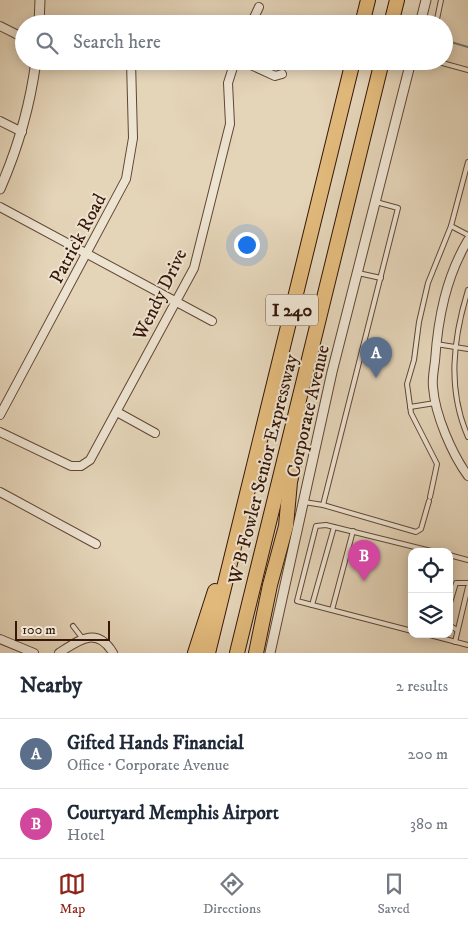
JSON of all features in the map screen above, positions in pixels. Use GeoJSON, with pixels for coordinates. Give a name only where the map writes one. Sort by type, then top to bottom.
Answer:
{"type":"FeatureCollection","features":[{"type":"Feature","properties":{"kind":"highway"},"geometry":{"type":"LineString","coordinates":[[364,15],[368,0]]}},
{"type":"Feature","properties":{"kind":"highway"},"geometry":{"type":"LineString","coordinates":[[393,15],[397,0]]}},
{"type":"Feature","properties":{"kind":"highway","name":"W B Fowler Senior Expressway"},"geometry":{"type":"LineString","coordinates":[[208,653],[351,70]]}},
{"type":"Feature","properties":{"kind":"highway","name":"W B Fowler Senior Expressway"},"geometry":{"type":"LineString","coordinates":[[237,653],[380,70]]}},
{"type":"Feature","properties":{"kind":"highway"},"geometry":{"type":"LineString","coordinates":[[256,653],[270,585],[286,526],[290,482],[316,363],[326,288]]}},
{"type":"Feature","properties":{"kind":"highway"},"geometry":{"type":"LineString","coordinates":[[195,653],[218,584],[232,560]]}},
{"type":"Feature","properties":{"kind":"street"},"geometry":{"type":"LineString","coordinates":[[39,15],[40,0]]}},
{"type":"Feature","properties":{"kind":"street"},"geometry":{"type":"LineString","coordinates":[[422,15],[426,0]]}},
{"type":"Feature","properties":{"kind":"street"},"geometry":{"type":"LineString","coordinates":[[256,15],[259,7]]}},
{"type":"Feature","properties":{"kind":"street"},"geometry":{"type":"LineString","coordinates":[[0,26],[15,34]]}},
{"type":"Feature","properties":{"kind":"street"},"geometry":{"type":"LineString","coordinates":[[0,190],[22,132],[32,97],[35,70]]}},
{"type":"Feature","properties":{"kind":"street","name":"Patrick Road"},"geometry":{"type":"LineString","coordinates":[[0,415],[126,179],[131,159],[133,138],[131,70]]}},
{"type":"Feature","properties":{"kind":"street","name":"Wendy Drive"},"geometry":{"type":"LineString","coordinates":[[0,432],[71,466],[81,466],[90,460],[194,268],[230,124],[228,83],[232,70]]}},
{"type":"Feature","properties":{"kind":"street"},"geometry":{"type":"LineString","coordinates":[[262,70],[275,76],[282,74]]}},
{"type":"Feature","properties":{"kind":"street","name":"Corporate Avenue"},"geometry":{"type":"LineString","coordinates":[[270,653],[332,372],[409,70]]}},
{"type":"Feature","properties":{"kind":"street"},"geometry":{"type":"LineString","coordinates":[[0,121],[22,132]]}},
{"type":"Feature","properties":{"kind":"street"},"geometry":{"type":"LineString","coordinates":[[0,207],[212,321]]}},
{"type":"Feature","properties":{"kind":"street"},"geometry":{"type":"LineString","coordinates":[[468,240],[460,253],[443,296],[436,344],[433,387],[453,450],[468,476]]}},
{"type":"Feature","properties":{"kind":"street"},"geometry":{"type":"LineString","coordinates":[[117,412],[155,433]]}},
{"type":"Feature","properties":{"kind":"street"},"geometry":{"type":"LineString","coordinates":[[0,492],[96,544]]}},
{"type":"Feature","properties":{"kind":"street"},"geometry":{"type":"LineString","coordinates":[[59,653],[83,639],[96,637],[108,644],[113,653]]}},
{"type":"Feature","properties":{"kind":"street"},"geometry":{"type":"LineString","coordinates":[[0,639],[34,653]]}},
{"type":"Feature","properties":{"kind":"lane"},"geometry":{"type":"LineString","coordinates":[[438,15],[441,0]]}},
{"type":"Feature","properties":{"kind":"lane"},"geometry":{"type":"LineString","coordinates":[[453,66],[468,70]]}},
{"type":"Feature","properties":{"kind":"lane"},"geometry":{"type":"LineString","coordinates":[[303,502],[323,505],[416,532],[421,529],[437,464],[411,414],[407,384],[414,360],[423,302],[428,283],[451,226],[468,162]]}},
{"type":"Feature","properties":{"kind":"lane"},"geometry":{"type":"LineString","coordinates":[[462,182],[468,185]]}},
{"type":"Feature","properties":{"kind":"lane"},"geometry":{"type":"LineString","coordinates":[[323,505],[398,208],[376,202]]}},
{"type":"Feature","properties":{"kind":"lane"},"geometry":{"type":"LineString","coordinates":[[451,226],[468,235]]}},
{"type":"Feature","properties":{"kind":"lane"},"geometry":{"type":"LineString","coordinates":[[358,272],[381,278]]}},
{"type":"Feature","properties":{"kind":"lane"},"geometry":{"type":"LineString","coordinates":[[468,290],[455,346],[453,374],[457,402],[468,437]]}},
{"type":"Feature","properties":{"kind":"lane"},"geometry":{"type":"LineString","coordinates":[[436,344],[468,349]]}},
{"type":"Feature","properties":{"kind":"lane"},"geometry":{"type":"LineString","coordinates":[[410,407],[437,403]]}},
{"type":"Feature","properties":{"kind":"lane"},"geometry":{"type":"LineString","coordinates":[[408,630],[297,601],[316,526],[326,525],[419,548]]}},
{"type":"Feature","properties":{"kind":"lane"},"geometry":{"type":"LineString","coordinates":[[312,605],[334,527]]}},
{"type":"Feature","properties":{"kind":"lane"},"geometry":{"type":"LineString","coordinates":[[332,610],[353,531]]}},
{"type":"Feature","properties":{"kind":"lane"},"geometry":{"type":"LineString","coordinates":[[453,556],[468,560]]}},
{"type":"Feature","properties":{"kind":"lane"},"geometry":{"type":"LineString","coordinates":[[453,593],[456,582],[468,583]]}},
{"type":"Feature","properties":{"kind":"lane"},"geometry":{"type":"LineString","coordinates":[[455,642],[468,587]]}},
{"type":"Feature","properties":{"kind":"lane"},"geometry":{"type":"LineString","coordinates":[[74,626],[83,639]]}},
{"type":"Feature","properties":{"kind":"lane"},"geometry":{"type":"LineString","coordinates":[[453,627],[458,630]]}},
{"type":"Feature","properties":{"kind":"lane"},"geometry":{"type":"LineString","coordinates":[[440,638],[468,645]]}},
{"type":"Feature","properties":{"kind":"waterway"},"geometry":{"type":"LineString","coordinates":[[453,43],[468,47]]}},
{"type":"Feature","properties":{"kind":"place","name":"Gifted Hands Financial"},"geometry":{"type":"Point","coordinates":[376,378]}},
{"type":"Feature","properties":{"kind":"place","name":"Courtyard Memphis Airport"},"geometry":{"type":"Point","coordinates":[364,581]}}]}
